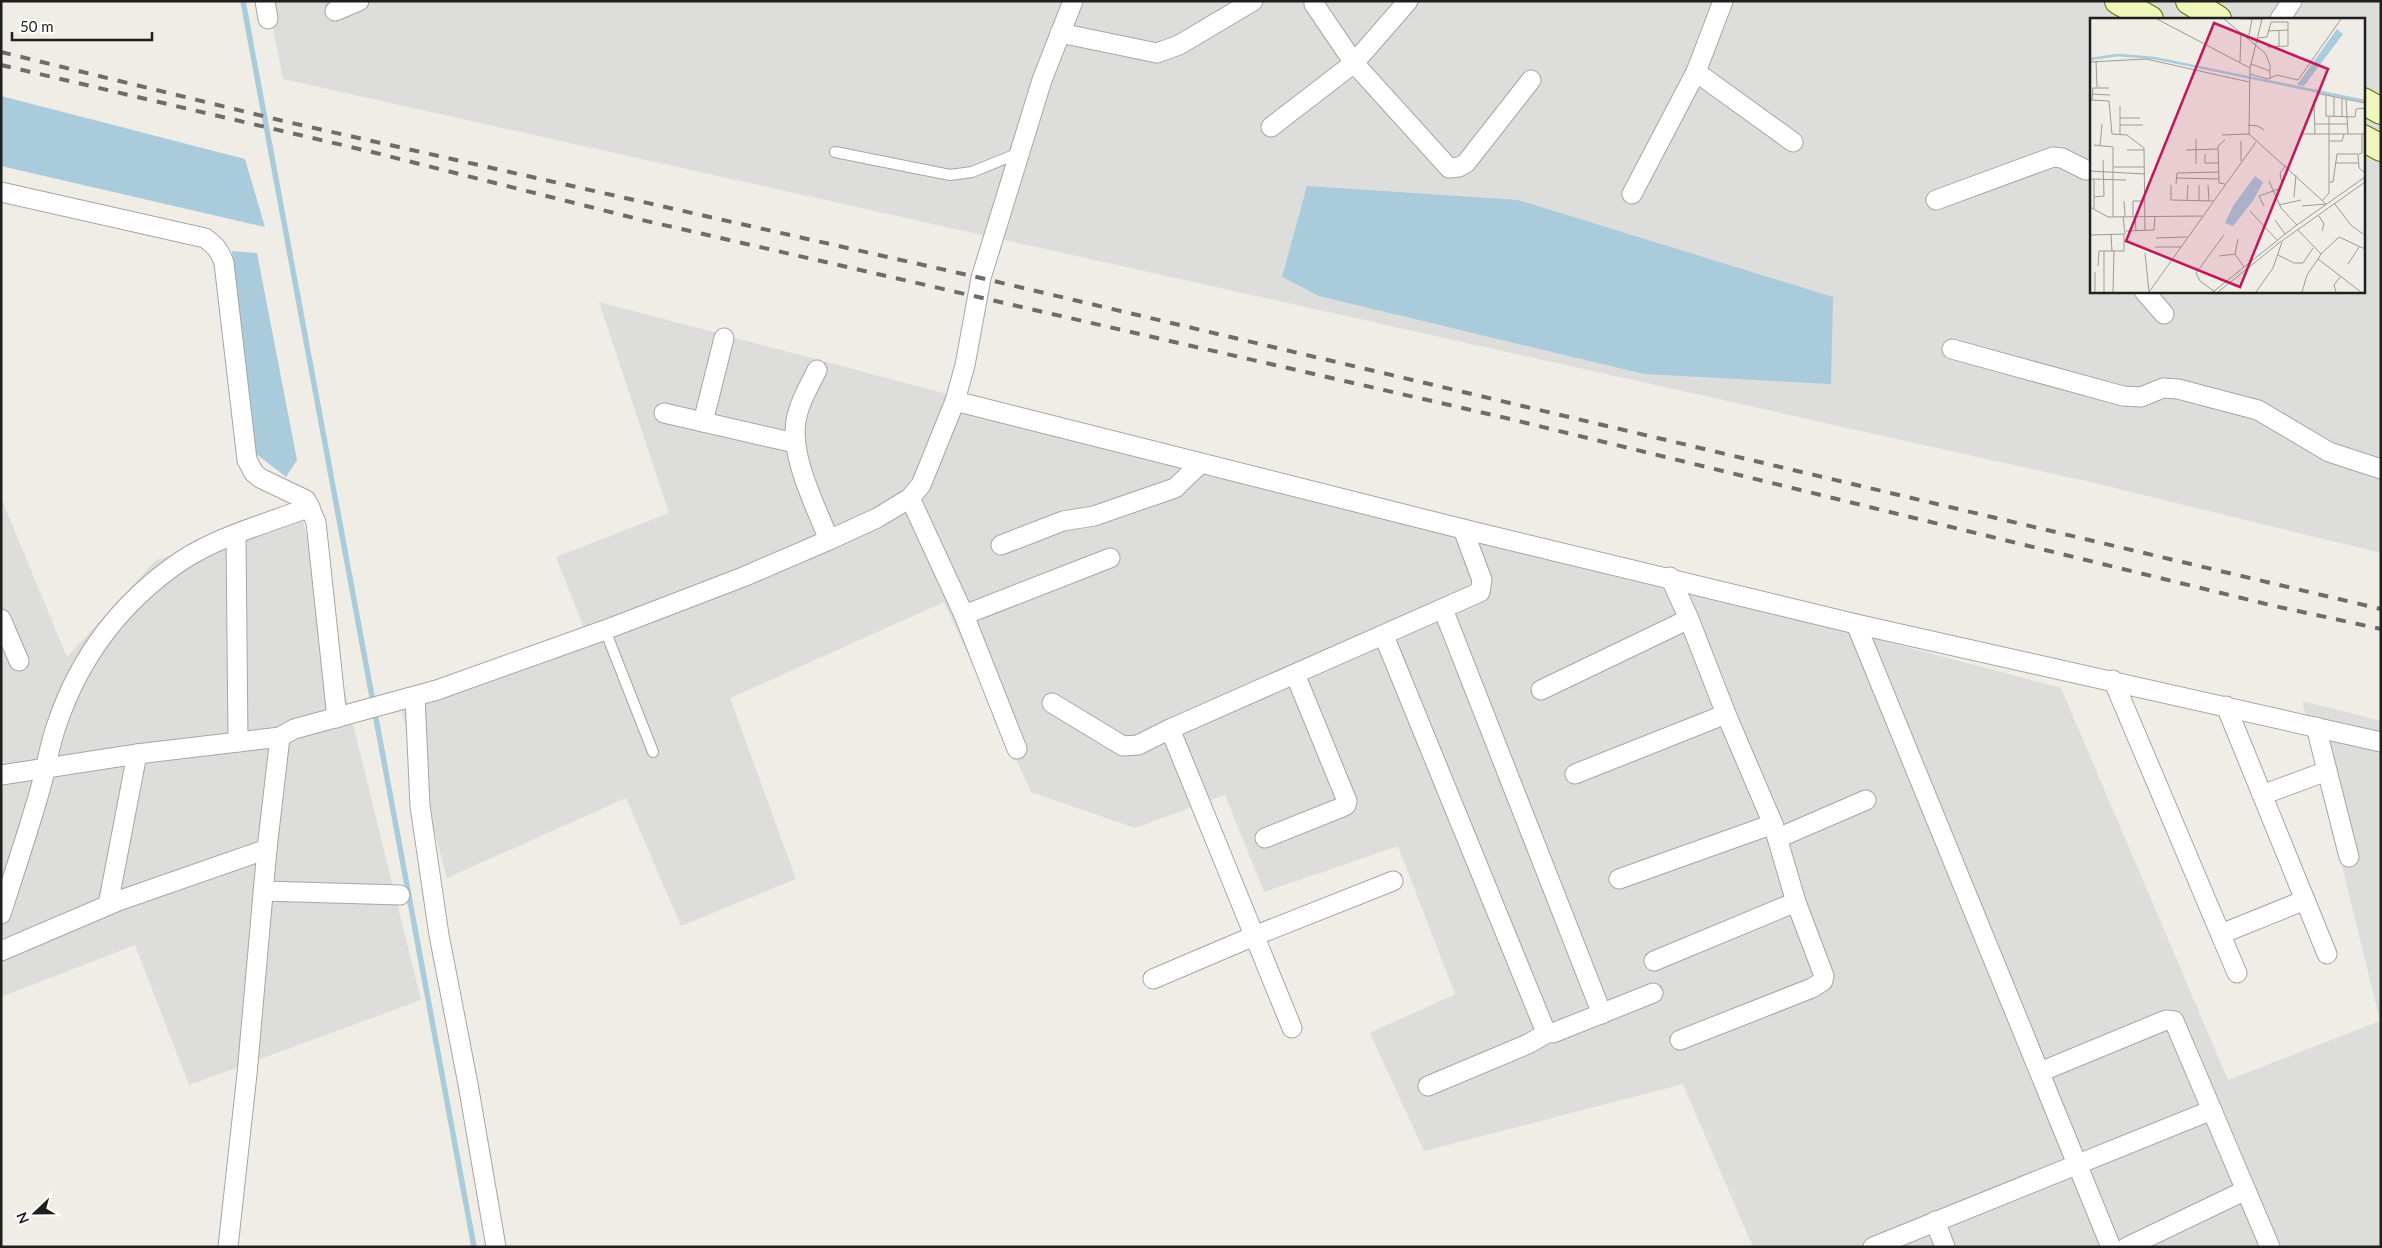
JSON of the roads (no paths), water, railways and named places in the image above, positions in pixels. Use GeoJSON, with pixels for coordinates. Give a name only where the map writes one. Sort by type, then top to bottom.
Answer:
{"type":"FeatureCollection","features":[{"type":"Feature","properties":{"kind":"main road"},"geometry":{"type":"LineString","coordinates":[[2118,1],[2148,18]]}},
{"type":"Feature","properties":{"kind":"main road"},"geometry":{"type":"LineString","coordinates":[[2189,1],[2216,18]]}},
{"type":"Feature","properties":{"kind":"main road"},"geometry":{"type":"LineString","coordinates":[[2364,102],[2381,111]]}},
{"type":"Feature","properties":{"kind":"main road"},"geometry":{"type":"LineString","coordinates":[[2364,139],[2381,148]]}},
{"type":"Feature","properties":{"kind":"street"},"geometry":{"type":"LineString","coordinates":[[335,11],[359,1]]}},
{"type":"Feature","properties":{"kind":"street"},"geometry":{"type":"LineString","coordinates":[[23,772],[137,754],[280,737],[294,729],[415,697],[604,630],[744,577],[876,518],[910,498],[921,484],[955,401],[965,365],[981,278],[1042,80],[1073,1]]}},
{"type":"Feature","properties":{"kind":"street"},"geometry":{"type":"LineString","coordinates":[[1060,33],[1157,52],[1168,51],[1253,1]]}},
{"type":"Feature","properties":{"kind":"street"},"geometry":{"type":"LineString","coordinates":[[1271,128],[1354,63],[1408,1]]}},
{"type":"Feature","properties":{"kind":"street"},"geometry":{"type":"LineString","coordinates":[[1632,194],[1696,72],[1723,1]]}},
{"type":"Feature","properties":{"kind":"street"},"geometry":{"type":"LineString","coordinates":[[2281,18],[2292,1]]}},
{"type":"Feature","properties":{"kind":"street"},"geometry":{"type":"LineString","coordinates":[[1314,4],[1354,63],[1449,168],[1459,167],[1466,163],[1531,80]]}},
{"type":"Feature","properties":{"kind":"street"},"geometry":{"type":"LineString","coordinates":[[1696,72],[1793,142]]}},
{"type":"Feature","properties":{"kind":"street"},"geometry":{"type":"LineString","coordinates":[[1936,200],[2053,157],[2062,158],[2089,173]]}},
{"type":"Feature","properties":{"kind":"street"},"geometry":{"type":"LineString","coordinates":[[1,192],[205,238],[214,244],[224,263],[247,460],[254,473],[260,478],[299,496],[310,507],[316,522],[320,542],[337,718]]}},
{"type":"Feature","properties":{"kind":"street"},"geometry":{"type":"LineString","coordinates":[[2145,292],[2164,314]]}},
{"type":"Feature","properties":{"kind":"street"},"geometry":{"type":"LineString","coordinates":[[703,422],[724,338]]}},
{"type":"Feature","properties":{"kind":"street"},"geometry":{"type":"LineString","coordinates":[[1952,349],[2123,396],[2141,397],[2163,388],[2178,388],[2266,414],[2329,452],[2381,469]]}},
{"type":"Feature","properties":{"kind":"street"},"geometry":{"type":"LineString","coordinates":[[817,370],[798,411],[795,443],[802,469],[829,540]]}},
{"type":"Feature","properties":{"kind":"street"},"geometry":{"type":"LineString","coordinates":[[955,401],[1200,464],[1463,529],[1670,577],[1856,624],[2113,680],[2381,742]]}},
{"type":"Feature","properties":{"kind":"street"},"geometry":{"type":"LineString","coordinates":[[664,413],[795,443]]}},
{"type":"Feature","properties":{"kind":"street"},"geometry":{"type":"LineString","coordinates":[[1001,545],[1062,521],[1094,516],[1168,490],[1184,481],[1200,464]]}},
{"type":"Feature","properties":{"kind":"street"},"geometry":{"type":"LineString","coordinates":[[910,498],[964,615],[1017,749]]}},
{"type":"Feature","properties":{"kind":"street"},"geometry":{"type":"LineString","coordinates":[[23,772],[56,726],[71,686],[86,658],[106,630],[131,601],[181,561],[201,550],[310,507]]}},
{"type":"Feature","properties":{"kind":"street"},"geometry":{"type":"LineString","coordinates":[[1052,702],[1123,746],[1138,745],[1170,729],[1480,592],[1482,580],[1463,529]]}},
{"type":"Feature","properties":{"kind":"street"},"geometry":{"type":"LineString","coordinates":[[236,535],[238,742]]}},
{"type":"Feature","properties":{"kind":"street"},"geometry":{"type":"LineString","coordinates":[[964,615],[1110,558]]}},
{"type":"Feature","properties":{"kind":"street"},"geometry":{"type":"LineString","coordinates":[[1670,577],[1689,619],[1775,831],[1796,902],[1824,976],[1823,981],[1812,988],[1680,1040]]}},
{"type":"Feature","properties":{"kind":"street"},"geometry":{"type":"LineString","coordinates":[[1443,609],[1602,1014]]}},
{"type":"Feature","properties":{"kind":"street"},"geometry":{"type":"LineString","coordinates":[[1541,690],[1689,619]]}},
{"type":"Feature","properties":{"kind":"street"},"geometry":{"type":"LineString","coordinates":[[2,622],[19,661]]}},
{"type":"Feature","properties":{"kind":"street"},"geometry":{"type":"LineString","coordinates":[[1856,624],[2111,1247]]}},
{"type":"Feature","properties":{"kind":"street"},"geometry":{"type":"LineString","coordinates":[[1384,636],[1542,1025],[1549,1032]]}},
{"type":"Feature","properties":{"kind":"street"},"geometry":{"type":"LineString","coordinates":[[1265,838],[1340,808],[1346,805],[1347,801],[1294,674]]}},
{"type":"Feature","properties":{"kind":"street"},"geometry":{"type":"LineString","coordinates":[[2113,680],[2237,973]]}},
{"type":"Feature","properties":{"kind":"street"},"geometry":{"type":"LineString","coordinates":[[415,697],[420,806],[436,916],[468,1084],[496,1247]]}},
{"type":"Feature","properties":{"kind":"street"},"geometry":{"type":"LineString","coordinates":[[2226,706],[2327,954]]}},
{"type":"Feature","properties":{"kind":"street"},"geometry":{"type":"LineString","coordinates":[[1574,774],[1726,714]]}},
{"type":"Feature","properties":{"kind":"street"},"geometry":{"type":"LineString","coordinates":[[2316,727],[2349,857]]}},
{"type":"Feature","properties":{"kind":"street"},"geometry":{"type":"LineString","coordinates":[[1170,729],[1292,1028]]}},
{"type":"Feature","properties":{"kind":"street"},"geometry":{"type":"LineString","coordinates":[[228,1247],[247,1074],[267,849],[280,737]]}},
{"type":"Feature","properties":{"kind":"street"},"geometry":{"type":"LineString","coordinates":[[108,905],[137,754]]}},
{"type":"Feature","properties":{"kind":"street"},"geometry":{"type":"LineString","coordinates":[[2262,795],[2327,771]]}},
{"type":"Feature","properties":{"kind":"street"},"geometry":{"type":"LineString","coordinates":[[1,914],[40,789],[23,772]]}},
{"type":"Feature","properties":{"kind":"street"},"geometry":{"type":"LineString","coordinates":[[1619,879],[1775,831],[1866,800]]}},
{"type":"Feature","properties":{"kind":"street"},"geometry":{"type":"LineString","coordinates":[[1,951],[108,905],[267,849]]}},
{"type":"Feature","properties":{"kind":"street"},"geometry":{"type":"LineString","coordinates":[[1154,979],[1254,936],[1393,881]]}},
{"type":"Feature","properties":{"kind":"street"},"geometry":{"type":"LineString","coordinates":[[263,891],[400,895]]}},
{"type":"Feature","properties":{"kind":"street"},"geometry":{"type":"LineString","coordinates":[[2221,934],[2305,900]]}},
{"type":"Feature","properties":{"kind":"street"},"geometry":{"type":"LineString","coordinates":[[1654,961],[1796,902]]}},
{"type":"Feature","properties":{"kind":"street"},"geometry":{"type":"LineString","coordinates":[[1428,1086],[1528,1044],[1549,1032],[1602,1014],[1653,993]]}},
{"type":"Feature","properties":{"kind":"street"},"geometry":{"type":"LineString","coordinates":[[2040,1072],[2170,1020],[2178,1025],[2270,1247]]}},
{"type":"Feature","properties":{"kind":"street"},"geometry":{"type":"LineString","coordinates":[[1873,1247],[2212,1110]]}},
{"type":"Feature","properties":{"kind":"street"},"geometry":{"type":"LineString","coordinates":[[2128,1247],[2246,1190]]}},
{"type":"Feature","properties":{"kind":"street"},"geometry":{"type":"LineString","coordinates":[[1935,1221],[1945,1247]]}},
{"type":"Feature","properties":{"kind":"lane"},"geometry":{"type":"LineString","coordinates":[[835,152],[950,174],[972,172],[1020,153]]}},
{"type":"Feature","properties":{"kind":"lane"},"geometry":{"type":"LineString","coordinates":[[604,630],[653,752]]}},
{"type":"Feature","properties":{"kind":"water"},"geometry":{"type":"Polygon","coordinates":[[[1,96],[245,159],[265,227],[1,166],[1,96]]]}},
{"type":"Feature","properties":{"kind":"water"},"geometry":{"type":"Polygon","coordinates":[[[1307,186],[1518,200],[1833,297],[1831,384],[1644,374],[1319,296],[1282,277],[1307,186]]]}},
{"type":"Feature","properties":{"kind":"water"},"geometry":{"type":"Polygon","coordinates":[[[232,251],[257,253],[297,460],[286,477],[255,453],[232,251]]]}},
{"type":"Feature","properties":{"kind":"waterway"},"geometry":{"type":"LineString","coordinates":[[243,1],[474,1247]]}},
{"type":"Feature","properties":{"kind":"railway"},"geometry":{"type":"LineString","coordinates":[[1,52],[283,121],[981,278],[2381,609]]}},
{"type":"Feature","properties":{"kind":"railway"},"geometry":{"type":"LineString","coordinates":[[1,65],[372,152],[642,220],[1506,418],[2270,605],[2381,629]]}}]}
